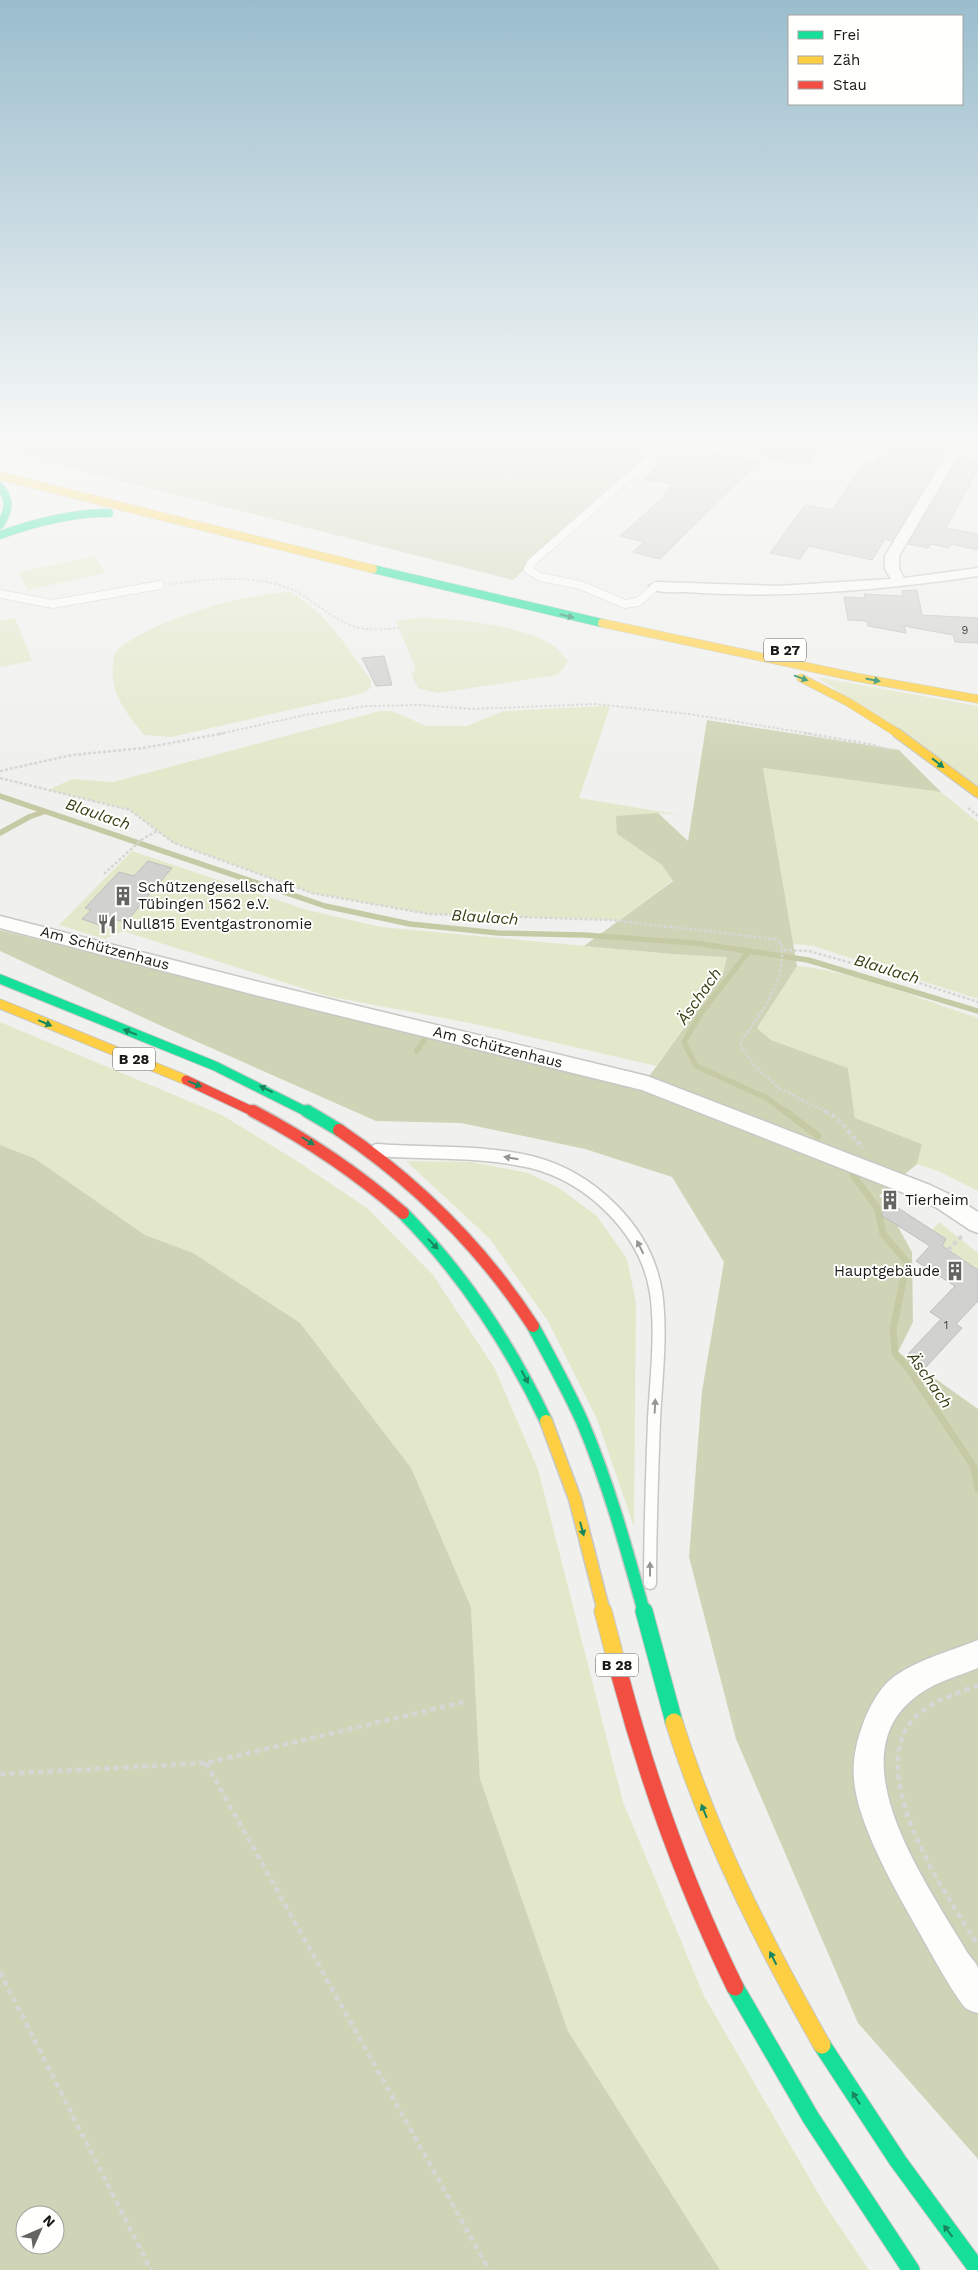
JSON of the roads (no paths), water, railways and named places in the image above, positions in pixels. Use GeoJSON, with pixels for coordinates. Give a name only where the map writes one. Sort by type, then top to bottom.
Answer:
{"type":"FeatureCollection","features":[{"type":"Feature","properties":{"kind":"highway","name":"B 27"},"geometry":{"type":"LineString","coordinates":[[310,553],[449,588],[739,653],[978,699]]}},
{"type":"Feature","properties":{"kind":"highway","name":"B 27"},"geometry":{"type":"LineString","coordinates":[[353,553],[528,595],[815,656]]}},
{"type":"Feature","properties":{"kind":"highway"},"geometry":{"type":"LineString","coordinates":[[739,653],[819,685],[862,707],[902,734],[978,793]]}},
{"type":"Feature","properties":{"kind":"highway","name":"B 28"},"geometry":{"type":"LineString","coordinates":[[0,979],[255,1084],[308,1111],[368,1149],[410,1181],[476,1246],[508,1285],[537,1328],[562,1373],[602,1467],[676,1730],[702,1806],[735,1883],[775,1962],[823,2046],[876,2130],[978,2270]]}},
{"type":"Feature","properties":{"kind":"highway","name":"B 28"},"geometry":{"type":"LineString","coordinates":[[0,1004],[203,1087],[294,1132],[371,1185],[405,1214],[442,1253],[475,1294],[505,1338],[530,1385],[554,1438],[572,1494],[646,1771],[673,1850],[709,1934],[752,2016],[805,2108],[911,2270]]}},
{"type":"Feature","properties":{"kind":"street"},"geometry":{"type":"LineString","coordinates":[[894,553],[892,569],[900,582]]}},
{"type":"Feature","properties":{"kind":"street"},"geometry":{"type":"LineString","coordinates":[[656,586],[706,590],[806,588],[900,582],[978,572]]}},
{"type":"Feature","properties":{"kind":"street","name":"Am Schützenhaus"},"geometry":{"type":"LineString","coordinates":[[0,922],[259,990],[647,1084],[922,1191],[945,1202],[978,1224]]}},
{"type":"Feature","properties":{"kind":"street"},"geometry":{"type":"LineString","coordinates":[[978,1654],[921,1678],[897,1692],[883,1713],[870,1759],[870,1788],[880,1820],[908,1882],[978,1997]]}},
{"type":"Feature","properties":{"kind":"lane"},"geometry":{"type":"LineString","coordinates":[[543,553],[531,563],[528,569],[540,577],[558,579],[580,585],[625,604],[638,602],[656,586]]}},
{"type":"Feature","properties":{"kind":"lane"},"geometry":{"type":"LineString","coordinates":[[0,594],[53,604],[160,585]]}},
{"type":"Feature","properties":{"kind":"lane"},"geometry":{"type":"LineString","coordinates":[[368,1149],[505,1157],[534,1162],[563,1174],[592,1191],[613,1208],[631,1230],[645,1257],[654,1286],[658,1318],[650,1522],[650,1635]]}},
{"type":"Feature","properties":{"kind":"waterway","name":"Blaulach"},"geometry":{"type":"LineString","coordinates":[[0,796],[325,906],[410,924],[498,933],[584,935],[695,943],[749,951]]}},
{"type":"Feature","properties":{"kind":"waterway"},"geometry":{"type":"LineString","coordinates":[[0,833],[29,817],[43,812]]}},
{"type":"Feature","properties":{"kind":"waterway","name":"Blaulach"},"geometry":{"type":"LineString","coordinates":[[749,951],[808,960],[978,1011]]}},
{"type":"Feature","properties":{"kind":"waterway","name":"Äschach"},"geometry":{"type":"LineString","coordinates":[[749,951],[701,1013],[684,1042],[696,1066],[767,1098],[787,1113]]}},
{"type":"Feature","properties":{"kind":"waterway"},"geometry":{"type":"LineString","coordinates":[[417,1051],[425,1038]]}},
{"type":"Feature","properties":{"kind":"waterway","name":"Äschach"},"geometry":{"type":"LineString","coordinates":[[785,1111],[818,1136]]}},
{"type":"Feature","properties":{"kind":"waterway","name":"Äschach"},"geometry":{"type":"LineString","coordinates":[[853,1175],[878,1209],[883,1234],[907,1262],[893,1329],[895,1353],[910,1371],[974,1467],[978,1489]]}},
{"type":"Feature","properties":{"kind":"place","name":"Schützengesellschaft Tübingen 1562 e.V."},"geometry":{"type":"Point","coordinates":[123,896]}},
{"type":"Feature","properties":{"kind":"place","name":"Null815 Eventgastronomie"},"geometry":{"type":"Point","coordinates":[107,924]}},
{"type":"Feature","properties":{"kind":"place","name":"Tierheim"},"geometry":{"type":"Point","coordinates":[890,1200]}},
{"type":"Feature","properties":{"kind":"place","name":"Hauptgebäude"},"geometry":{"type":"Point","coordinates":[955,1271]}}]}
